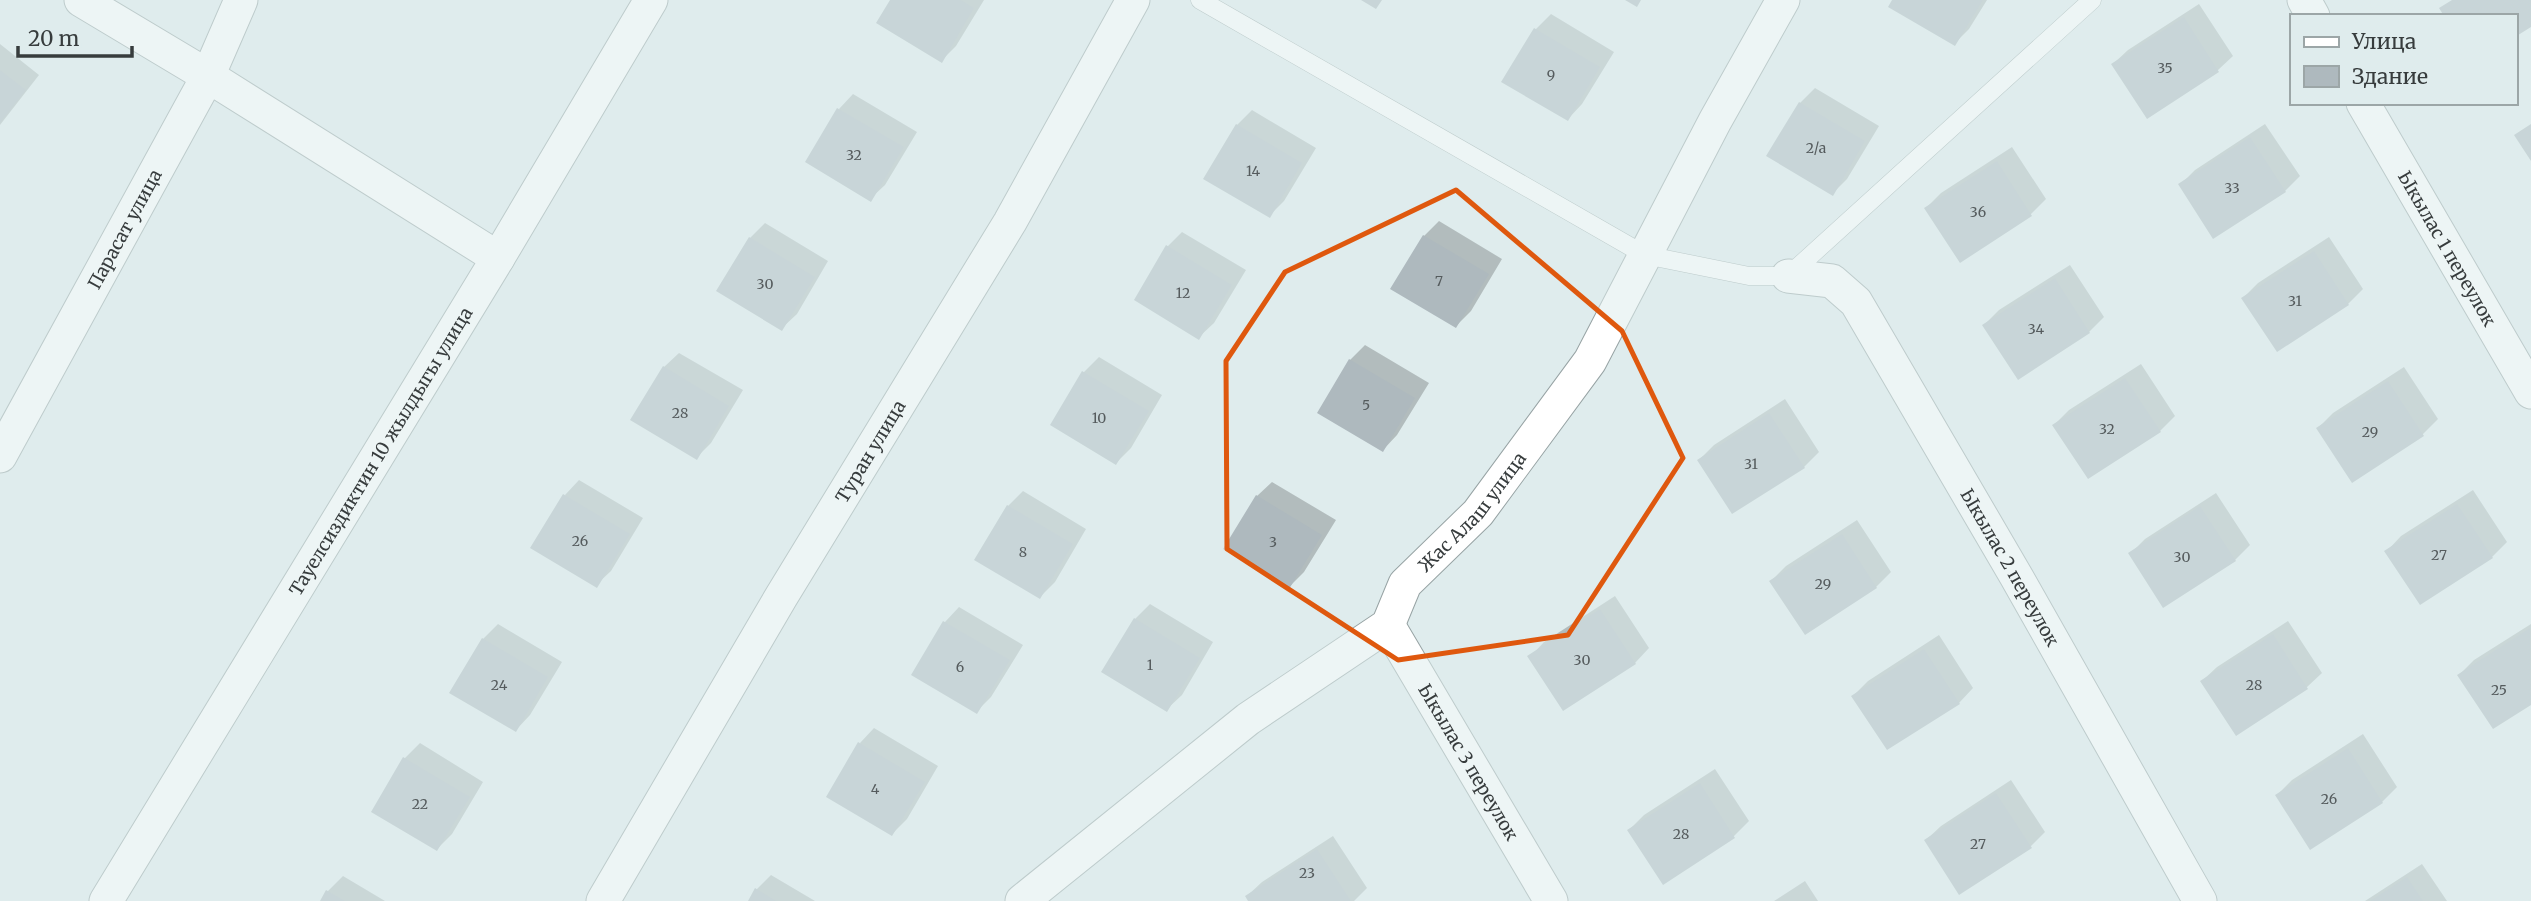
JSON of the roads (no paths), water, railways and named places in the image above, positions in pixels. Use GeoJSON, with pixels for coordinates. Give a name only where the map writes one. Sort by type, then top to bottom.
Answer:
{"type":"FeatureCollection","features":[{"type":"Feature","properties":{"kind":"street"},"geometry":{"type":"LineString","coordinates":[[81,0],[498,257]]}},
{"type":"Feature","properties":{"kind":"street","name":"Парасат улица"},"geometry":{"type":"LineString","coordinates":[[0,456],[208,76],[241,0]]}},
{"type":"Feature","properties":{"kind":"street","name":"Тауелсиздиктин 10 жылдыгы улица"},"geometry":{"type":"LineString","coordinates":[[106,901],[498,257],[651,0]]}},
{"type":"Feature","properties":{"kind":"street","name":"Туран улица"},"geometry":{"type":"LineString","coordinates":[[603,901],[780,597],[1010,222],[1133,0]]}},
{"type":"Feature","properties":{"kind":"street","name":"Жас Алаш улица"},"geometry":{"type":"LineString","coordinates":[[1388,625],[1405,584],[1478,513],[1590,360],[1715,121],[1783,0]]}},
{"type":"Feature","properties":{"kind":"street","name":"Ыкылас 1 переулок"},"geometry":{"type":"LineString","coordinates":[[2364,105],[2531,392]]}},
{"type":"Feature","properties":{"kind":"street","name":"Ыкылас 2 переулок"},"geometry":{"type":"LineString","coordinates":[[1788,276],[1832,281],[1856,302],[2200,901]]}},
{"type":"Feature","properties":{"kind":"street"},"geometry":{"type":"LineString","coordinates":[[1022,901],[1248,719],[1388,625]]}},
{"type":"Feature","properties":{"kind":"street","name":"Ыкылас 3 переулок"},"geometry":{"type":"LineString","coordinates":[[1388,625],[1551,901]]}},
{"type":"Feature","properties":{"kind":"lane"},"geometry":{"type":"LineString","coordinates":[[1200,0],[1645,255],[1749,276],[1788,276],[2092,0]]}}]}
